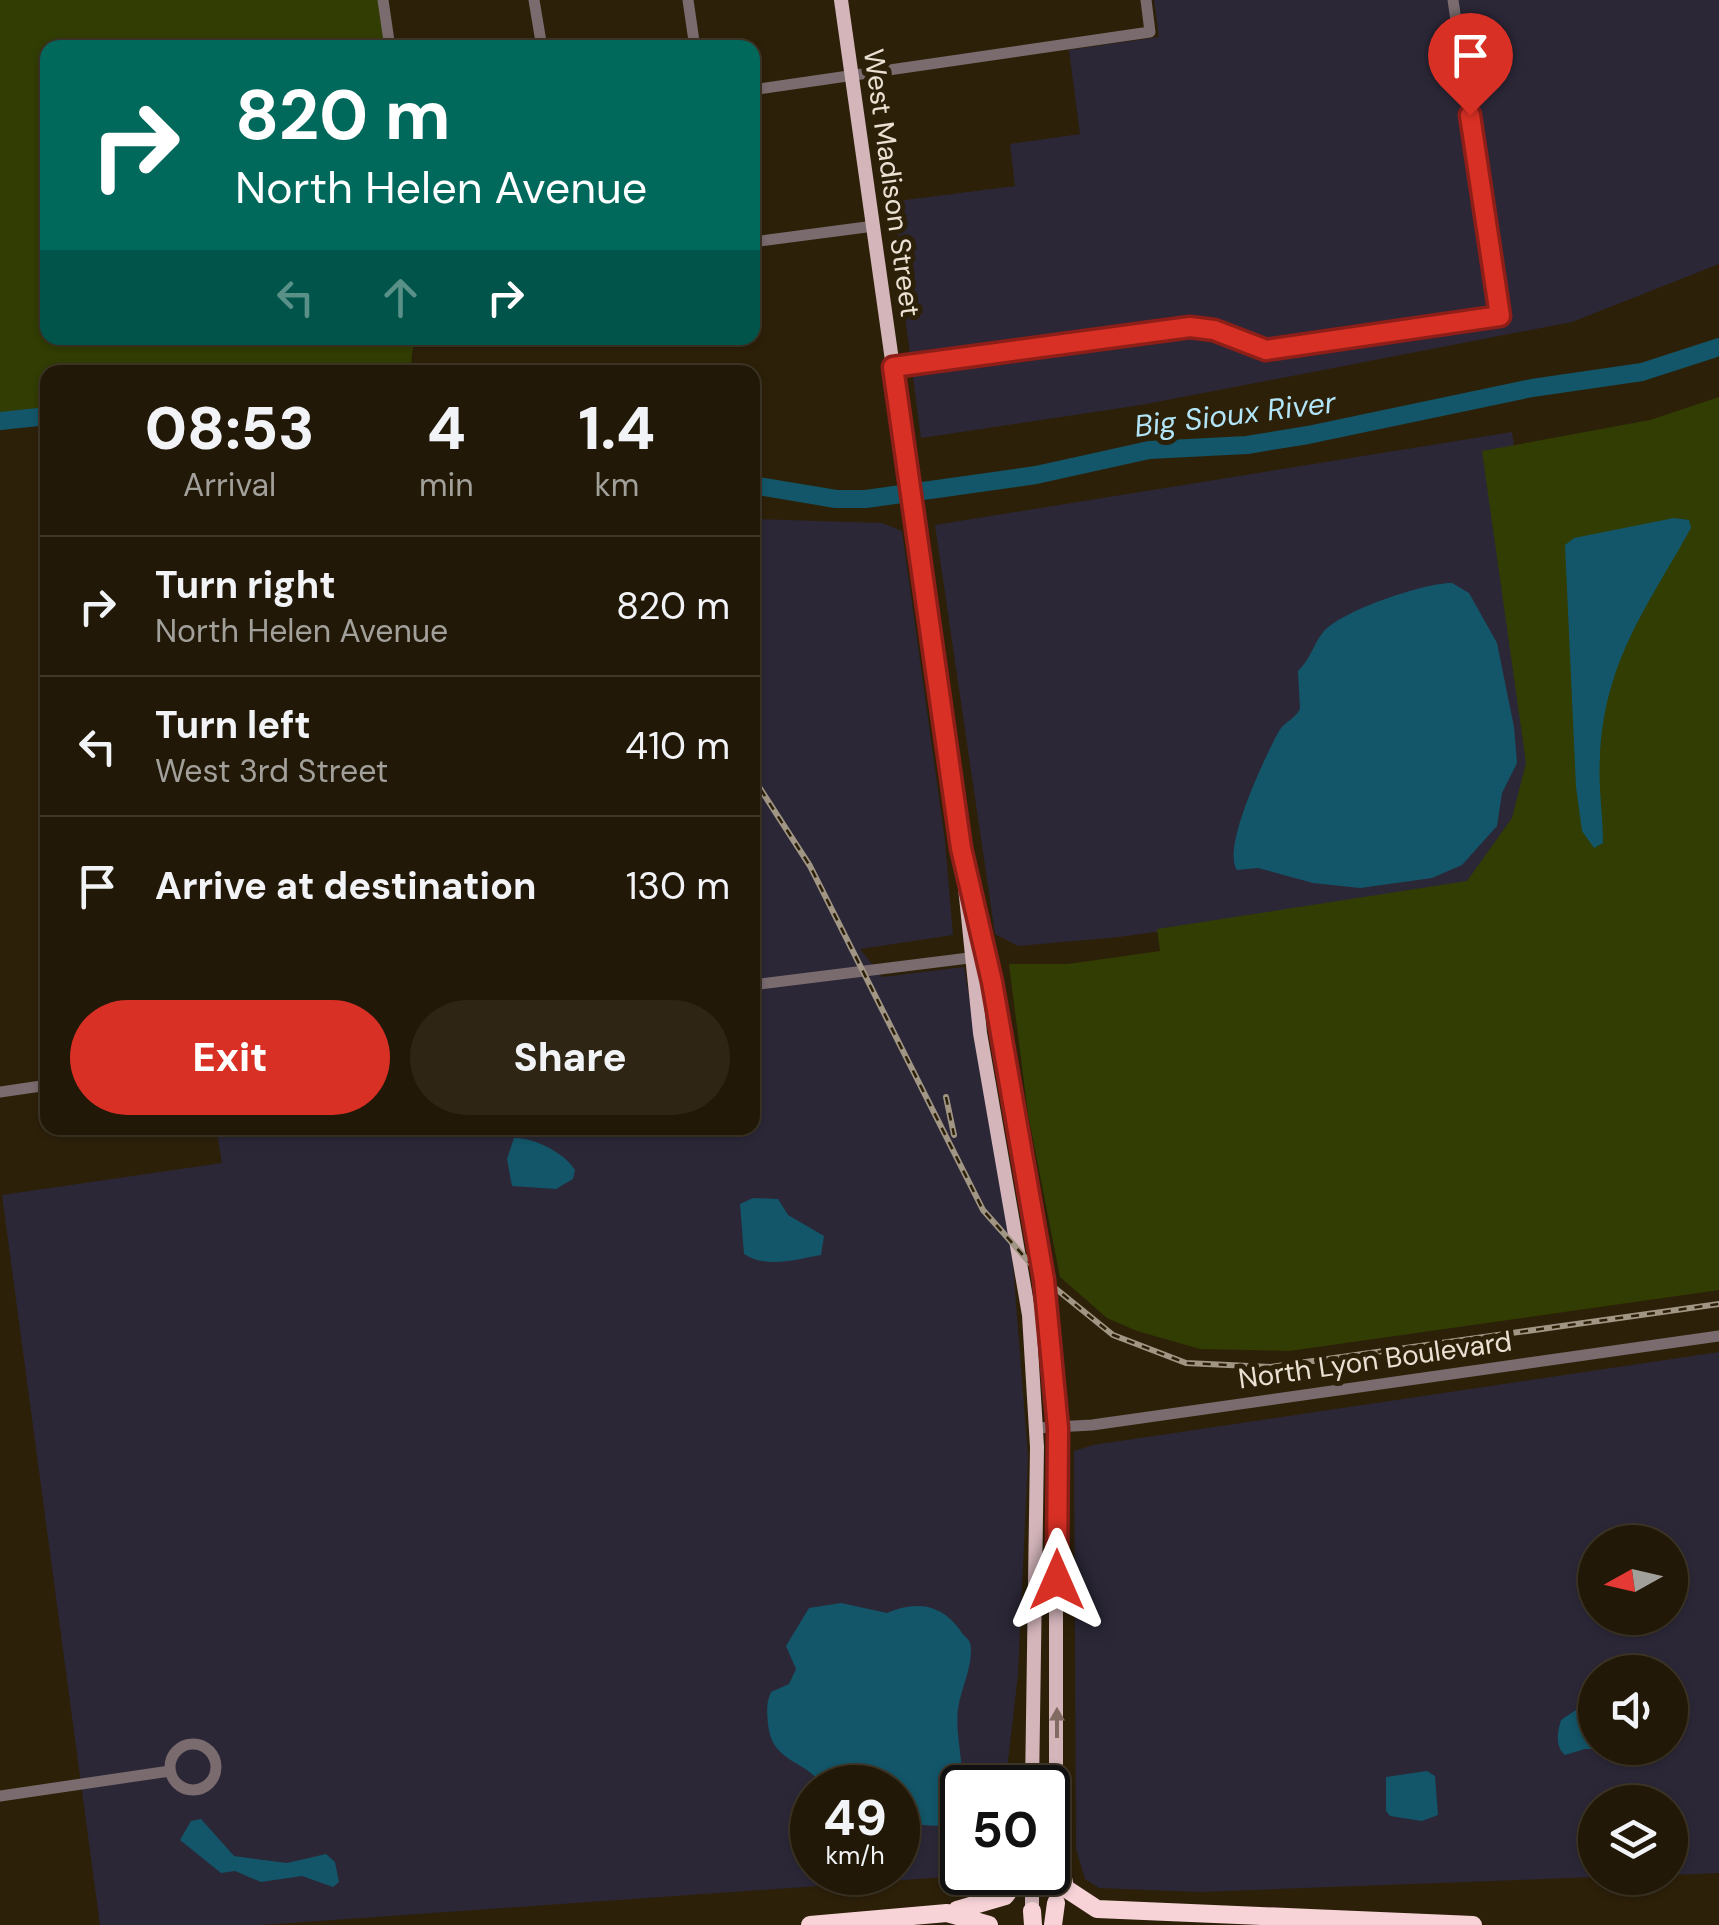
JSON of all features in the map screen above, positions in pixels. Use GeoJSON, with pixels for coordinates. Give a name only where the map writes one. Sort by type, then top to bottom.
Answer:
{"type":"FeatureCollection","features":[{"type":"Feature","properties":{"kind":"highway"},"geometry":{"type":"LineString","coordinates":[[1070,1892],[1098,1909],[1142,1914],[1473,1925]]}},
{"type":"Feature","properties":{"kind":"highway"},"geometry":{"type":"LineString","coordinates":[[917,1916],[994,1903],[1006,1895]]}},
{"type":"Feature","properties":{"kind":"highway"},"geometry":{"type":"LineString","coordinates":[[1055,1925],[1056,1903]]}},
{"type":"Feature","properties":{"kind":"highway"},"geometry":{"type":"LineString","coordinates":[[810,1925],[959,1914],[989,1925]]}},
{"type":"Feature","properties":{"kind":"highway"},"geometry":{"type":"LineString","coordinates":[[1101,1925],[1142,1914]]}},
{"type":"Feature","properties":{"kind":"main road","name":"West Madison Street"},"geometry":{"type":"LineString","coordinates":[[841,0],[961,848],[970,958],[1029,1315],[1037,1428],[1032,1765]]}},
{"type":"Feature","properties":{"kind":"main road","name":"West Madison Street"},"geometry":{"type":"LineString","coordinates":[[961,848],[986,956],[1044,1280],[1058,1428],[1057,1765]]}},
{"type":"Feature","properties":{"kind":"main road","name":"West Madison Street"},"geometry":{"type":"LineString","coordinates":[[1056,1895],[1056,1903]]}},
{"type":"Feature","properties":{"kind":"street"},"geometry":{"type":"LineString","coordinates":[[382,0],[389,40]]}},
{"type":"Feature","properties":{"kind":"street"},"geometry":{"type":"LineString","coordinates":[[534,0],[541,40]]}},
{"type":"Feature","properties":{"kind":"street"},"geometry":{"type":"LineString","coordinates":[[688,0],[694,40]]}},
{"type":"Feature","properties":{"kind":"street"},"geometry":{"type":"LineString","coordinates":[[760,89],[1150,32],[1146,0]]}},
{"type":"Feature","properties":{"kind":"street"},"geometry":{"type":"LineString","coordinates":[[893,367],[1190,327],[1214,330],[1266,350],[1500,316],[1454,0]]}},
{"type":"Feature","properties":{"kind":"street"},"geometry":{"type":"LineString","coordinates":[[760,241],[874,226]]}},
{"type":"Feature","properties":{"kind":"street"},"geometry":{"type":"LineString","coordinates":[[760,984],[986,956]]}},
{"type":"Feature","properties":{"kind":"street"},"geometry":{"type":"LineString","coordinates":[[0,1092],[40,1086]]}},
{"type":"Feature","properties":{"kind":"street","name":"North Lyon Boulevard"},"geometry":{"type":"LineString","coordinates":[[1037,1428],[1719,1336]]}},
{"type":"Feature","properties":{"kind":"street"},"geometry":{"type":"LineString","coordinates":[[191,1743],[206,1746],[217,1766],[206,1786],[192,1790],[177,1784],[170,1770],[177,1749],[191,1743]]}},
{"type":"Feature","properties":{"kind":"street"},"geometry":{"type":"LineString","coordinates":[[0,1796],[170,1770]]}},
{"type":"Feature","properties":{"kind":"shaded area"},"geometry":{"type":"Polygon","coordinates":[[[1154,0],[1719,0],[1719,264],[1572,322],[1141,405],[921,438],[890,202],[1015,186],[1010,144],[1080,134],[1069,50],[1159,37],[1154,0]]]}},
{"type":"Feature","properties":{"kind":"shaded area"},"geometry":{"type":"Polygon","coordinates":[[[1512,432],[1575,873],[1119,937],[1018,946],[995,934],[935,525],[1512,432]]]}},
{"type":"Feature","properties":{"kind":"shaded area"},"geometry":{"type":"Polygon","coordinates":[[[760,519],[882,523],[902,531],[945,841],[953,935],[860,949],[882,977],[964,967],[1011,1240],[1028,1457],[1018,1674],[1008,1765],[940,1765],[940,1877],[920,1879],[920,1765],[790,1765],[790,1888],[262,1925],[100,1925],[2,1195],[222,1163],[217,1135],[760,1135],[760,519]]]}},
{"type":"Feature","properties":{"kind":"shaded area"},"geometry":{"type":"Polygon","coordinates":[[[1719,1352],[1719,1873],[1688,1874],[1688,1785],[1578,1785],[1578,1878],[1201,1892],[1099,1888],[1085,1879],[1076,1849],[1074,1451],[1093,1445],[1719,1352]]]}},
{"type":"Feature","properties":{"kind":"green space"},"geometry":{"type":"Polygon","coordinates":[[[0,0],[384,0],[390,40],[40,40],[40,345],[413,345],[411,365],[40,365],[40,417],[0,421],[0,0]]]}},
{"type":"Feature","properties":{"kind":"green space"},"geometry":{"type":"Polygon","coordinates":[[[1719,397],[1719,1290],[1289,1351],[1200,1349],[1107,1318],[1060,1277],[1028,1114],[1009,964],[1068,964],[1160,951],[1157,929],[1467,881],[1512,818],[1526,763],[1482,451],[1650,420],[1719,397]]]}},
{"type":"Feature","properties":{"kind":"water"},"geometry":{"type":"Polygon","coordinates":[[[1674,518],[1689,520],[1691,528],[1630,636],[1610,692],[1600,757],[1603,843],[1594,848],[1582,831],[1576,787],[1565,545],[1574,538],[1674,518]]]}},
{"type":"Feature","properties":{"kind":"water"},"geometry":{"type":"Polygon","coordinates":[[[1452,583],[1469,593],[1497,643],[1514,727],[1517,763],[1502,793],[1497,826],[1462,865],[1432,878],[1360,888],[1313,883],[1258,868],[1237,870],[1235,842],[1247,801],[1279,731],[1300,709],[1298,671],[1320,636],[1348,615],[1385,599],[1452,583]]]}},
{"type":"Feature","properties":{"kind":"water"},"geometry":{"type":"Polygon","coordinates":[[[514,1138],[539,1143],[556,1152],[575,1170],[573,1179],[556,1189],[512,1186],[507,1159],[514,1138]]]}},
{"type":"Feature","properties":{"kind":"water"},"geometry":{"type":"Polygon","coordinates":[[[753,1198],[778,1199],[788,1215],[824,1236],[821,1255],[772,1262],[744,1254],[740,1204],[753,1198]]]}},
{"type":"Feature","properties":{"kind":"water"},"geometry":{"type":"Polygon","coordinates":[[[841,1603],[887,1613],[927,1607],[945,1614],[970,1643],[958,1709],[961,1765],[940,1765],[940,1826],[920,1825],[920,1765],[799,1765],[776,1747],[768,1724],[769,1696],[789,1684],[796,1669],[786,1646],[809,1608],[841,1603]]]}},
{"type":"Feature","properties":{"kind":"water"},"geometry":{"type":"Polygon","coordinates":[[[1578,1710],[1578,1751],[1565,1755],[1562,1751],[1558,1743],[1561,1720],[1578,1710]]]}},
{"type":"Feature","properties":{"kind":"water"},"geometry":{"type":"Polygon","coordinates":[[[1427,1771],[1435,1776],[1438,1815],[1422,1821],[1390,1816],[1386,1811],[1386,1777],[1427,1771]]]}},
{"type":"Feature","properties":{"kind":"water"},"geometry":{"type":"Polygon","coordinates":[[[201,1819],[234,1856],[287,1863],[326,1854],[335,1862],[339,1882],[333,1887],[302,1876],[261,1882],[235,1871],[221,1873],[180,1840],[191,1821],[201,1819]]]}},
{"type":"Feature","properties":{"kind":"waterway","name":"Big Sioux River"},"geometry":{"type":"LineString","coordinates":[[760,486],[836,499],[866,499],[1036,475],[1149,450],[1247,445],[1532,388],[1642,372],[1719,347]]}},
{"type":"Feature","properties":{"kind":"waterway","name":"Big Sioux River"},"geometry":{"type":"LineString","coordinates":[[0,421],[40,417]]}},
{"type":"Feature","properties":{"kind":"railway"},"geometry":{"type":"LineString","coordinates":[[760,788],[810,866],[983,1210],[1045,1280],[1113,1335],[1186,1363],[1270,1367],[1719,1304]]}},
{"type":"Feature","properties":{"kind":"railway"},"geometry":{"type":"LineString","coordinates":[[946,1097],[954,1135]]}},
{"type":"Feature","properties":{"kind":"route"},"geometry":{"type":"LineString","coordinates":[[1057,1580],[1058,1428],[1051,1329],[992,982],[961,848],[893,367],[1190,327],[1214,330],[1266,350],[1500,316],[1470,115]]}}]}
